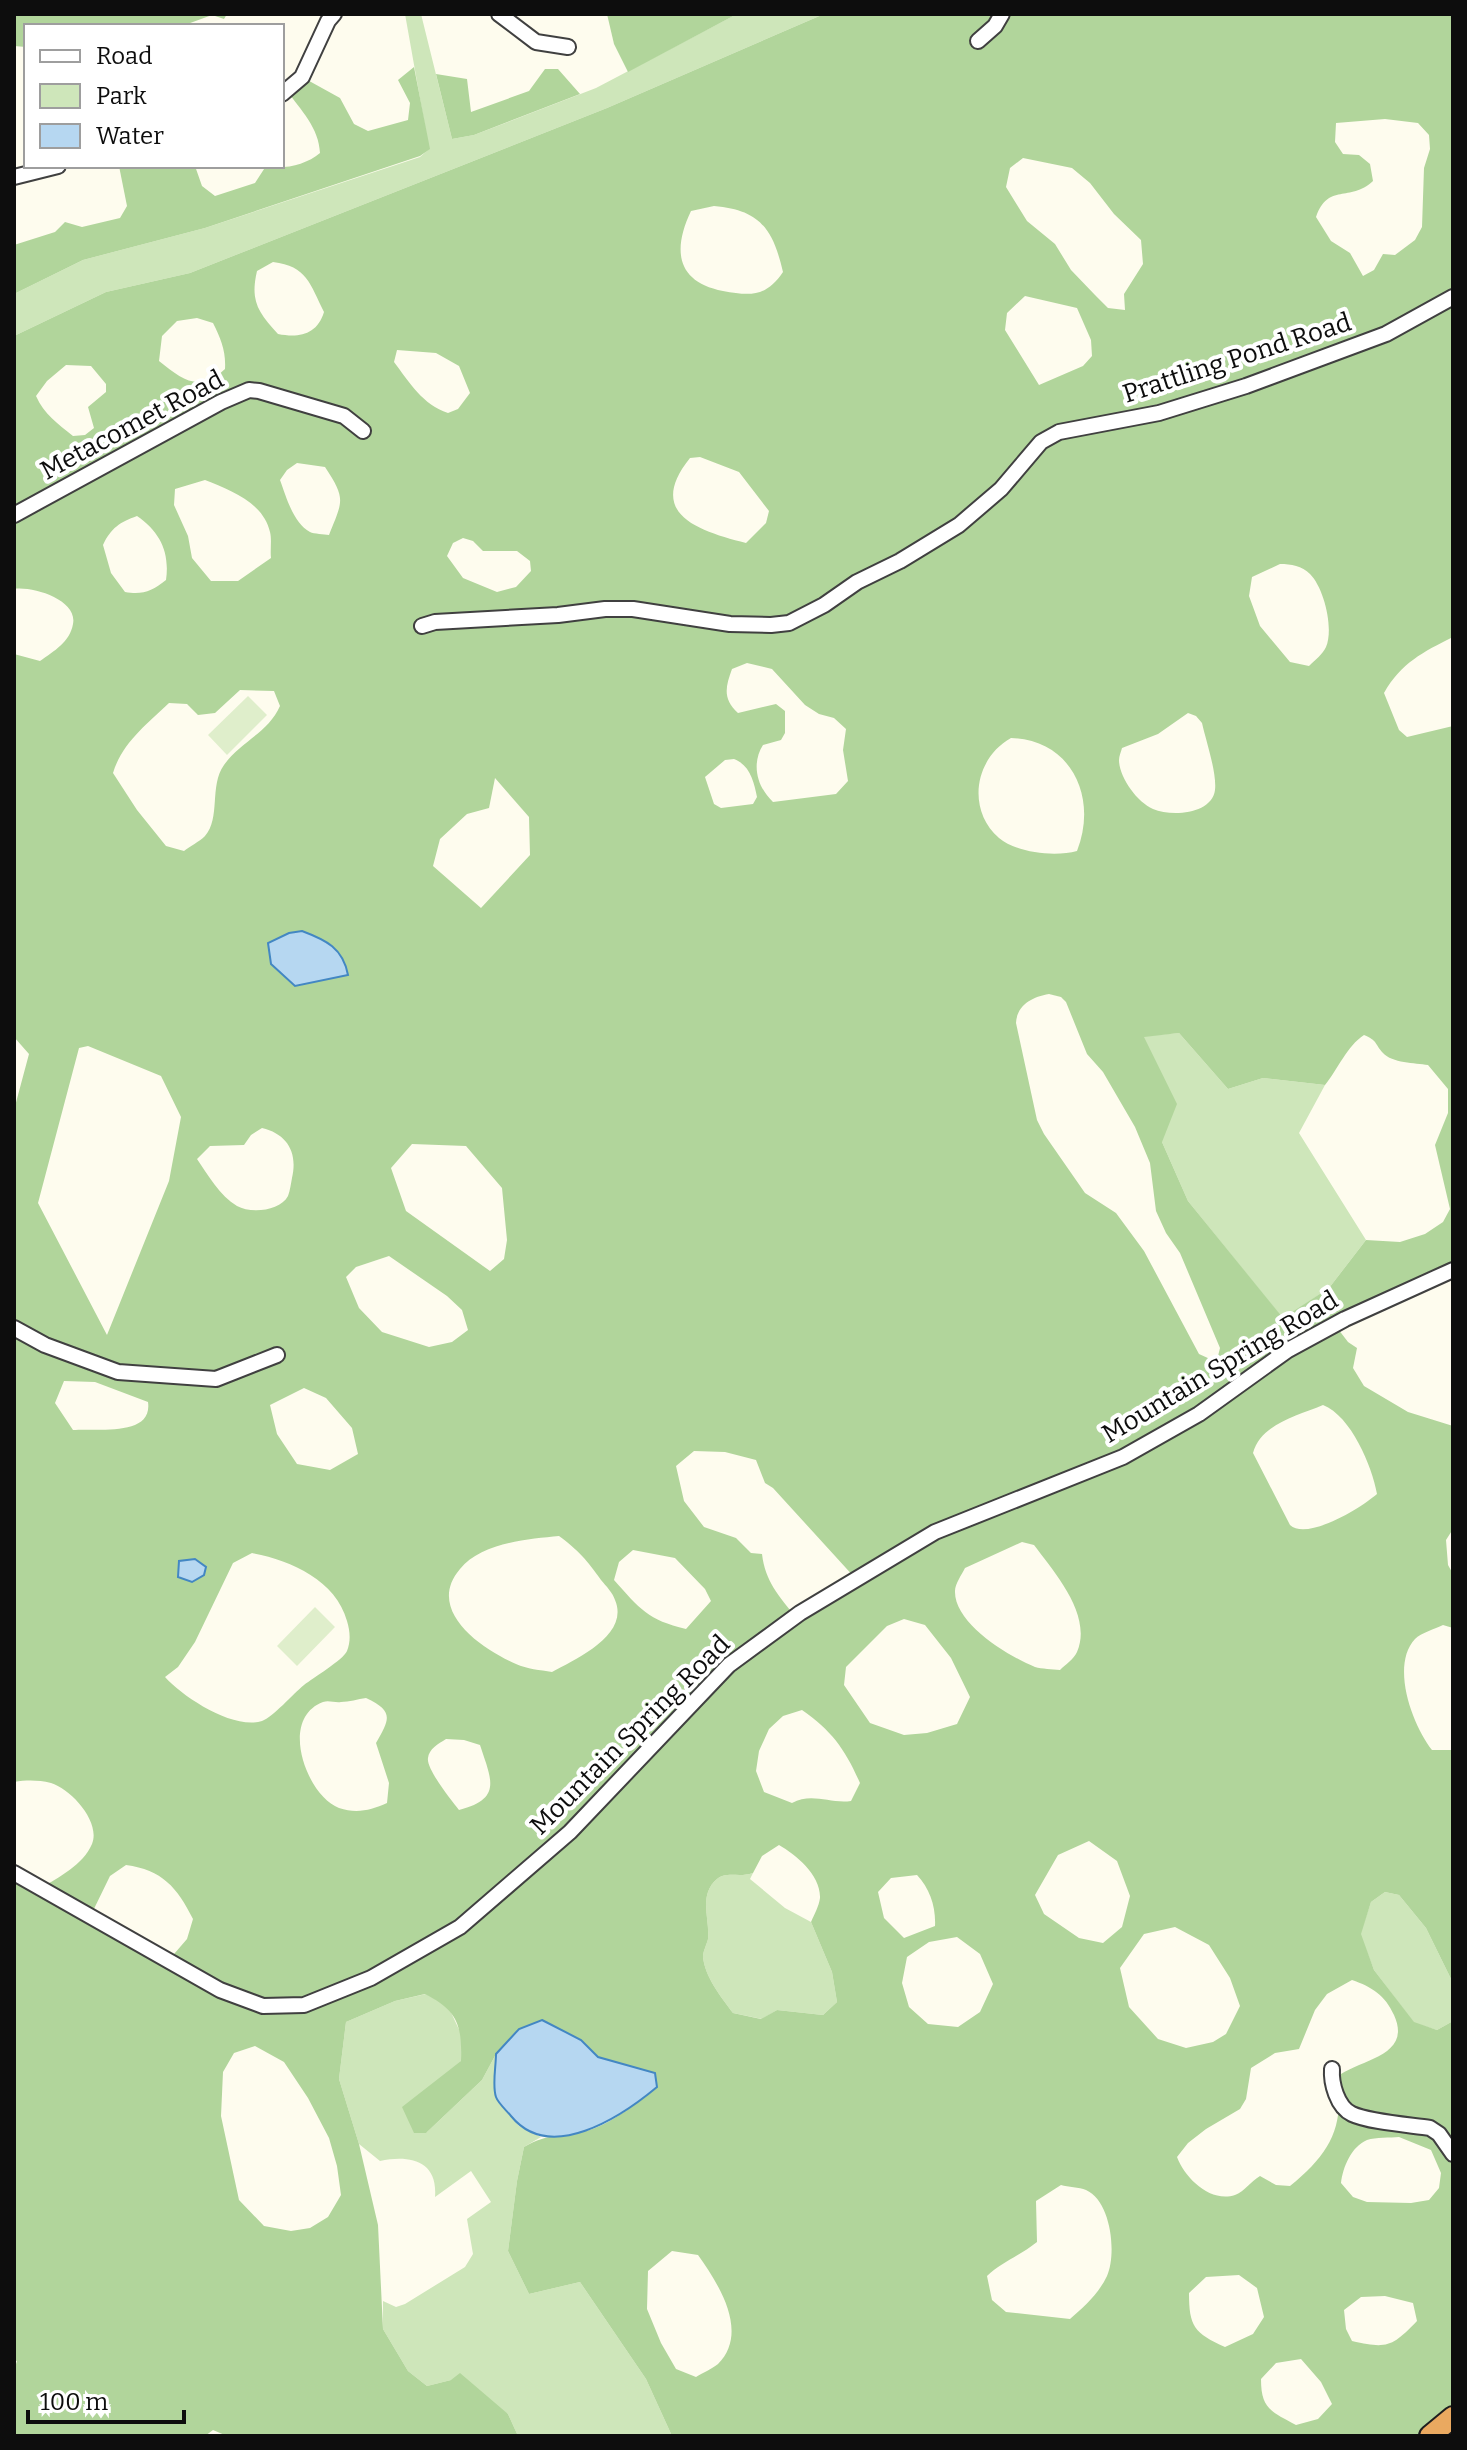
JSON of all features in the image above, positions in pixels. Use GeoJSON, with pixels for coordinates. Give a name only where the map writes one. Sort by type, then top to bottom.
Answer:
{"type":"FeatureCollection","features":[{"type":"Feature","properties":{"kind":"highway"},"geometry":{"type":"LineString","coordinates":[[1430,2436],[1453,2417]]}},
{"type":"Feature","properties":{"kind":"street"},"geometry":{"type":"LineString","coordinates":[[284,92],[302,77],[334,14]]}},
{"type":"Feature","properties":{"kind":"street"},"geometry":{"type":"LineString","coordinates":[[499,14],[536,42],[568,47]]}},
{"type":"Feature","properties":{"kind":"street"},"geometry":{"type":"LineString","coordinates":[[978,41],[995,26],[1002,14]]}},
{"type":"Feature","properties":{"kind":"street"},"geometry":{"type":"LineString","coordinates":[[14,177],[50,168]]}},
{"type":"Feature","properties":{"kind":"street","name":"Prattling Pond Road"},"geometry":{"type":"LineString","coordinates":[[422,626],[435,622],[605,609],[633,609],[730,624],[789,623],[959,525],[1001,489],[1041,442],[1059,432],[1159,413],[1246,386],[1386,334],[1453,297]]}},
{"type":"Feature","properties":{"kind":"street","name":"Metacomet Road"},"geometry":{"type":"LineString","coordinates":[[14,515],[221,402],[249,390],[344,416],[363,431]]}},
{"type":"Feature","properties":{"kind":"street","name":"Mountain Spring Road"},"geometry":{"type":"LineString","coordinates":[[14,1873],[220,1990],[263,2006],[304,2005],[371,1978],[460,1927],[570,1832],[729,1665],[800,1613],[935,1532],[1123,1457],[1199,1414],[1288,1350],[1345,1319],[1453,1270]]}},
{"type":"Feature","properties":{"kind":"street"},"geometry":{"type":"LineString","coordinates":[[14,1328],[45,1345],[118,1372],[216,1379],[277,1355]]}},
{"type":"Feature","properties":{"kind":"street"},"geometry":{"type":"LineString","coordinates":[[1332,2069],[1335,2090],[1341,2104],[1351,2114],[1430,2128],[1439,2134],[1453,2154]]}},
{"type":"Feature","properties":{"kind":"green space"},"geometry":{"type":"Polygon","coordinates":[[[18,14],[227,14],[224,19],[212,15],[187,24],[24,24],[24,47],[14,46],[14,17],[18,14]]]}},
{"type":"Feature","properties":{"kind":"green space"},"geometry":{"type":"Polygon","coordinates":[[[405,14],[421,14],[452,139],[474,135],[596,88],[737,14],[824,14],[607,108],[190,273],[106,292],[14,336],[14,294],[83,260],[205,228],[420,157],[429,149],[405,14]]]}},
{"type":"Feature","properties":{"kind":"green space"},"geometry":{"type":"Polygon","coordinates":[[[607,14],[737,14],[628,72],[614,44],[607,14]]]}},
{"type":"Feature","properties":{"kind":"green space"},"geometry":{"type":"Polygon","coordinates":[[[824,14],[1453,14],[1453,637],[1405,666],[1384,693],[1399,730],[1407,737],[1453,726],[1453,1270],[1335,1325],[1357,1348],[1353,1368],[1364,1386],[1408,1412],[1453,1426],[1453,1529],[1446,1540],[1448,1565],[1453,1574],[1453,1628],[1443,1625],[1415,1639],[1404,1664],[1404,1680],[1418,1726],[1432,1750],[1453,1750],[1453,1983],[1426,1928],[1399,1895],[1385,1892],[1371,1902],[1361,1934],[1374,1970],[1414,2022],[1437,2030],[1453,2021],[1453,2436],[672,2436],[646,2379],[580,2282],[529,2294],[508,2251],[524,2147],[548,2137],[586,2131],[605,2124],[657,2087],[655,2074],[598,2057],[581,2040],[496,2054],[482,2080],[426,2133],[414,2133],[402,2107],[461,2061],[456,2020],[445,2007],[425,1994],[395,2001],[346,2022],[339,2079],[359,2144],[378,2225],[383,2329],[408,2371],[427,2386],[451,2380],[460,2373],[508,2414],[518,2436],[227,2436],[213,2430],[205,2436],[14,2436],[14,2370],[17,2361],[14,2360],[14,1873],[41,1888],[83,1858],[94,1835],[82,1808],[59,1786],[37,1781],[14,1782],[14,1110],[29,1054],[14,1037],[14,654],[40,661],[65,641],[73,624],[73,615],[69,608],[52,596],[14,589],[14,336],[106,292],[190,273],[607,108],[824,14]],[[1385,119],[1336,123],[1335,142],[1343,154],[1359,155],[1370,164],[1373,181],[1356,191],[1333,196],[1321,206],[1316,217],[1331,241],[1350,253],[1363,276],[1374,270],[1383,254],[1395,255],[1415,240],[1422,227],[1424,168],[1430,149],[1429,135],[1418,123],[1385,119]],[[1023,158],[1010,168],[1006,187],[1027,221],[1055,244],[1071,270],[1108,308],[1125,310],[1124,294],[1143,264],[1141,240],[1114,214],[1090,183],[1072,168],[1023,158]],[[714,206],[691,211],[682,239],[683,263],[696,280],[708,287],[742,294],[764,290],[783,272],[775,245],[762,225],[743,212],[714,206]],[[273,262],[257,271],[255,298],[265,319],[278,334],[306,333],[317,326],[324,312],[306,278],[284,264],[273,262]],[[1025,296],[1007,313],[1005,330],[1039,385],[1083,366],[1092,356],[1091,340],[1077,308],[1025,296]],[[197,318],[177,321],[162,336],[159,361],[176,374],[199,382],[207,381],[225,369],[225,356],[213,323],[197,318]],[[397,350],[394,362],[417,392],[448,413],[458,409],[470,393],[459,366],[436,353],[397,350]],[[66,365],[47,381],[36,396],[43,408],[73,436],[85,435],[94,428],[88,407],[106,392],[106,384],[91,366],[66,365]],[[700,457],[690,458],[678,477],[673,493],[676,506],[696,526],[746,543],[766,523],[769,511],[739,472],[700,457]],[[297,463],[287,470],[280,480],[304,528],[312,533],[329,535],[340,500],[325,467],[297,463]],[[205,480],[175,489],[174,505],[188,536],[192,558],[211,581],[238,581],[271,558],[271,538],[266,522],[253,505],[205,480]],[[137,516],[117,526],[103,545],[111,573],[125,592],[147,591],[166,580],[165,552],[152,529],[137,516]],[[463,538],[453,543],[447,556],[463,578],[497,592],[516,587],[531,571],[530,561],[517,551],[483,551],[473,541],[463,538]],[[1280,564],[1252,577],[1249,596],[1260,626],[1290,662],[1309,666],[1321,655],[1328,639],[1328,619],[1320,589],[1310,574],[1296,566],[1280,564]],[[747,663],[732,669],[727,693],[738,713],[776,704],[785,711],[785,733],[781,740],[763,745],[757,760],[760,782],[773,802],[836,794],[848,781],[843,750],[846,729],[834,718],[819,714],[805,705],[772,669],[747,663]],[[240,690],[215,713],[198,715],[187,704],[169,703],[122,752],[113,773],[166,846],[184,851],[210,829],[217,782],[224,765],[268,723],[280,706],[274,691],[240,690]],[[1188,713],[1158,734],[1122,748],[1119,760],[1135,795],[1153,809],[1170,813],[1190,812],[1207,804],[1215,790],[1213,766],[1202,723],[1188,713]],[[1011,738],[989,758],[979,785],[979,799],[989,826],[1007,843],[1036,852],[1058,854],[1077,851],[1083,831],[1081,792],[1075,775],[1050,749],[1032,741],[1011,738]],[[734,759],[725,760],[705,777],[714,804],[721,808],[753,804],[757,797],[753,780],[748,770],[734,759]],[[495,778],[489,808],[467,814],[440,839],[433,866],[481,908],[530,855],[529,817],[495,778]],[[271,964],[295,986],[348,975],[271,964]],[[1049,994],[1037,997],[1022,1007],[1016,1023],[1037,1120],[1044,1134],[1085,1193],[1116,1213],[1144,1251],[1199,1354],[1210,1359],[1218,1356],[1220,1348],[1180,1253],[1156,1211],[1150,1163],[1135,1127],[1103,1072],[1087,1054],[1066,1002],[1049,994]],[[1179,1033],[1144,1037],[1177,1104],[1162,1142],[1188,1201],[1283,1318],[1329,1288],[1366,1240],[1400,1242],[1425,1234],[1443,1222],[1450,1209],[1435,1145],[1448,1113],[1448,1089],[1428,1065],[1392,1059],[1364,1035],[1348,1051],[1325,1085],[1263,1078],[1228,1089],[1179,1033]],[[88,1046],[79,1048],[38,1203],[107,1335],[169,1181],[181,1117],[161,1076],[88,1046]],[[262,1128],[251,1135],[244,1145],[210,1146],[197,1159],[220,1191],[243,1208],[257,1210],[279,1205],[289,1194],[293,1160],[289,1146],[278,1135],[262,1128]],[[412,1144],[391,1168],[406,1211],[490,1271],[504,1259],[507,1240],[502,1188],[466,1146],[412,1144]],[[389,1256],[356,1267],[346,1277],[359,1308],[382,1332],[429,1347],[452,1342],[468,1330],[462,1310],[447,1296],[389,1256]],[[64,1381],[55,1403],[73,1430],[133,1426],[142,1421],[148,1402],[95,1382],[64,1381]],[[304,1388],[270,1405],[277,1434],[297,1464],[330,1470],[358,1454],[352,1428],[326,1398],[304,1388]],[[1323,1405],[1272,1428],[1257,1443],[1253,1453],[1290,1525],[1298,1529],[1321,1526],[1347,1514],[1377,1494],[1359,1443],[1333,1411],[1323,1405]],[[694,1451],[676,1466],[684,1501],[704,1527],[736,1538],[751,1553],[762,1554],[770,1580],[795,1616],[856,1579],[765,1483],[756,1460],[725,1452],[694,1451]],[[559,1536],[492,1548],[469,1560],[460,1569],[451,1584],[449,1599],[453,1613],[462,1626],[488,1649],[520,1666],[552,1672],[586,1653],[608,1635],[618,1613],[614,1597],[587,1561],[559,1536]],[[1022,1542],[965,1568],[956,1585],[957,1603],[963,1615],[998,1647],[1044,1669],[1060,1670],[1076,1655],[1081,1638],[1076,1609],[1061,1581],[1034,1545],[1022,1542]],[[633,1550],[619,1562],[614,1580],[653,1617],[686,1629],[711,1601],[705,1589],[675,1558],[633,1550]],[[252,1553],[233,1563],[195,1642],[178,1667],[165,1677],[223,1716],[250,1723],[262,1721],[347,1651],[347,1621],[333,1594],[310,1574],[252,1553]],[[904,1619],[887,1626],[846,1667],[844,1685],[870,1723],[904,1735],[927,1733],[957,1724],[970,1697],[951,1658],[925,1625],[904,1619]],[[366,1698],[323,1702],[309,1711],[302,1724],[302,1757],[308,1774],[327,1801],[352,1811],[375,1808],[387,1803],[389,1783],[376,1743],[387,1716],[381,1707],[366,1698]],[[802,1710],[783,1716],[769,1729],[759,1751],[756,1771],[764,1792],[792,1803],[807,1798],[851,1801],[860,1783],[837,1742],[822,1725],[802,1710]],[[446,1739],[432,1749],[428,1758],[431,1770],[459,1810],[488,1794],[490,1778],[480,1745],[446,1739]],[[1089,1841],[1058,1855],[1035,1895],[1044,1914],[1079,1938],[1103,1943],[1122,1927],[1130,1896],[1117,1861],[1089,1841]],[[779,1845],[762,1856],[753,1873],[729,1875],[711,1885],[706,1900],[708,1939],[703,1957],[714,1986],[733,2013],[761,2019],[777,2010],[823,2015],[837,2002],[832,1972],[811,1922],[820,1898],[812,1874],[800,1860],[779,1845]],[[126,1865],[110,1876],[90,1917],[168,1961],[187,1939],[193,1919],[167,1882],[149,1871],[126,1865]],[[917,1875],[891,1878],[878,1892],[884,1918],[904,1938],[935,1926],[931,1899],[917,1875]],[[1175,1927],[1144,1934],[1120,1968],[1129,2007],[1158,2039],[1186,2048],[1213,2042],[1226,2034],[1240,2006],[1230,1978],[1209,1945],[1175,1927]],[[957,1937],[929,1942],[907,1957],[902,1983],[909,2007],[928,2024],[958,2027],[980,2012],[993,1984],[980,1954],[957,1937]],[[1352,1980],[1327,1994],[1315,2010],[1299,2049],[1275,2053],[1251,2068],[1246,2099],[1240,2109],[1206,2129],[1188,2143],[1177,2157],[1192,2180],[1217,2195],[1235,2195],[1260,2176],[1276,2185],[1290,2186],[1315,2163],[1336,2125],[1339,2111],[1337,2077],[1390,2048],[1396,2040],[1398,2029],[1394,2015],[1377,1993],[1352,1980]],[[255,2046],[234,2053],[223,2072],[221,2116],[239,2200],[264,2226],[291,2231],[310,2228],[328,2217],[341,2195],[329,2138],[308,2098],[284,2062],[255,2046]],[[1399,2137],[1367,2140],[1356,2147],[1346,2164],[1341,2183],[1353,2197],[1367,2202],[1411,2203],[1429,2200],[1439,2188],[1441,2173],[1431,2150],[1399,2137]],[[1061,2185],[1036,2201],[1037,2242],[987,2276],[992,2300],[1006,2312],[1070,2319],[1100,2288],[1110,2266],[1110,2228],[1101,2205],[1086,2190],[1061,2185]],[[672,2251],[648,2271],[647,2309],[676,2369],[696,2377],[718,2364],[727,2351],[731,2323],[722,2293],[698,2255],[672,2251]],[[1239,2275],[1206,2277],[1189,2293],[1192,2321],[1206,2337],[1225,2347],[1253,2334],[1264,2317],[1257,2288],[1239,2275]],[[1385,2296],[1361,2297],[1344,2310],[1346,2329],[1352,2341],[1388,2344],[1401,2336],[1417,2321],[1413,2303],[1385,2296]],[[1301,2359],[1276,2363],[1261,2379],[1265,2403],[1296,2425],[1318,2419],[1332,2404],[1321,2382],[1301,2359]]]}},
{"type":"Feature","properties":{"kind":"green space"},"geometry":{"type":"Polygon","coordinates":[[[414,67],[430,149],[420,156],[205,228],[83,260],[14,294],[14,245],[55,232],[65,222],[82,227],[120,218],[127,206],[119,168],[196,168],[202,186],[215,196],[255,183],[265,168],[294,166],[320,153],[313,127],[287,91],[302,77],[340,98],[354,124],[368,131],[408,120],[410,103],[398,80],[414,67]]]}},
{"type":"Feature","properties":{"kind":"green space"},"geometry":{"type":"Polygon","coordinates":[[[545,69],[558,69],[580,94],[474,135],[452,139],[436,74],[467,79],[471,112],[529,91],[545,69]]]}},
{"type":"Feature","properties":{"kind":"green space"},"geometry":{"type":"Polygon","coordinates":[[[248,696],[267,715],[227,755],[208,735],[248,696]]]}},
{"type":"Feature","properties":{"kind":"green space"},"geometry":{"type":"Polygon","coordinates":[[[1179,1033],[1228,1089],[1263,1078],[1325,1085],[1299,1133],[1366,1240],[1329,1288],[1283,1319],[1188,1201],[1162,1142],[1143,1036],[1179,1033]]]}},
{"type":"Feature","properties":{"kind":"green space"},"geometry":{"type":"Polygon","coordinates":[[[315,1607],[335,1627],[297,1666],[277,1646],[315,1607]]]}},
{"type":"Feature","properties":{"kind":"green space"},"geometry":{"type":"Polygon","coordinates":[[[753,1873],[750,1879],[785,1908],[811,1922],[832,1972],[837,2002],[823,2015],[777,2010],[762,2019],[733,2013],[710,1979],[703,1957],[708,1939],[708,1892],[721,1877],[753,1873]]]}},
{"type":"Feature","properties":{"kind":"green space"},"geometry":{"type":"Polygon","coordinates":[[[1385,1892],[1399,1895],[1426,1928],[1453,1983],[1453,2021],[1437,2030],[1414,2023],[1374,1970],[1360,1934],[1371,1902],[1385,1892]]]}},
{"type":"Feature","properties":{"kind":"green space"},"geometry":{"type":"Polygon","coordinates":[[[426,1994],[448,2006],[462,2036],[461,2061],[426,2133],[482,2080],[496,2054],[496,2097],[519,2126],[541,2137],[524,2147],[508,2251],[529,2294],[580,2282],[646,2379],[672,2436],[518,2436],[508,2414],[451,2380],[427,2386],[408,2371],[383,2329],[383,2301],[396,2307],[405,2304],[465,2267],[473,2254],[467,2219],[491,2202],[471,2171],[435,2197],[432,2175],[420,2163],[401,2159],[380,2161],[359,2144],[339,2079],[346,2022],[395,2001],[426,1994]]]}},
{"type":"Feature","properties":{"kind":"water"},"geometry":{"type":"Polygon","coordinates":[[[302,931],[332,946],[342,958],[348,975],[295,986],[271,964],[268,943],[289,933],[302,931]]]}},
{"type":"Feature","properties":{"kind":"water"},"geometry":{"type":"Polygon","coordinates":[[[195,1559],[206,1567],[204,1575],[192,1582],[178,1577],[179,1561],[195,1559]]]}},
{"type":"Feature","properties":{"kind":"water"},"geometry":{"type":"Polygon","coordinates":[[[542,2020],[581,2040],[598,2057],[655,2073],[657,2087],[624,2111],[585,2131],[565,2136],[545,2136],[527,2130],[496,2097],[496,2054],[519,2029],[542,2020]]]}}]}
